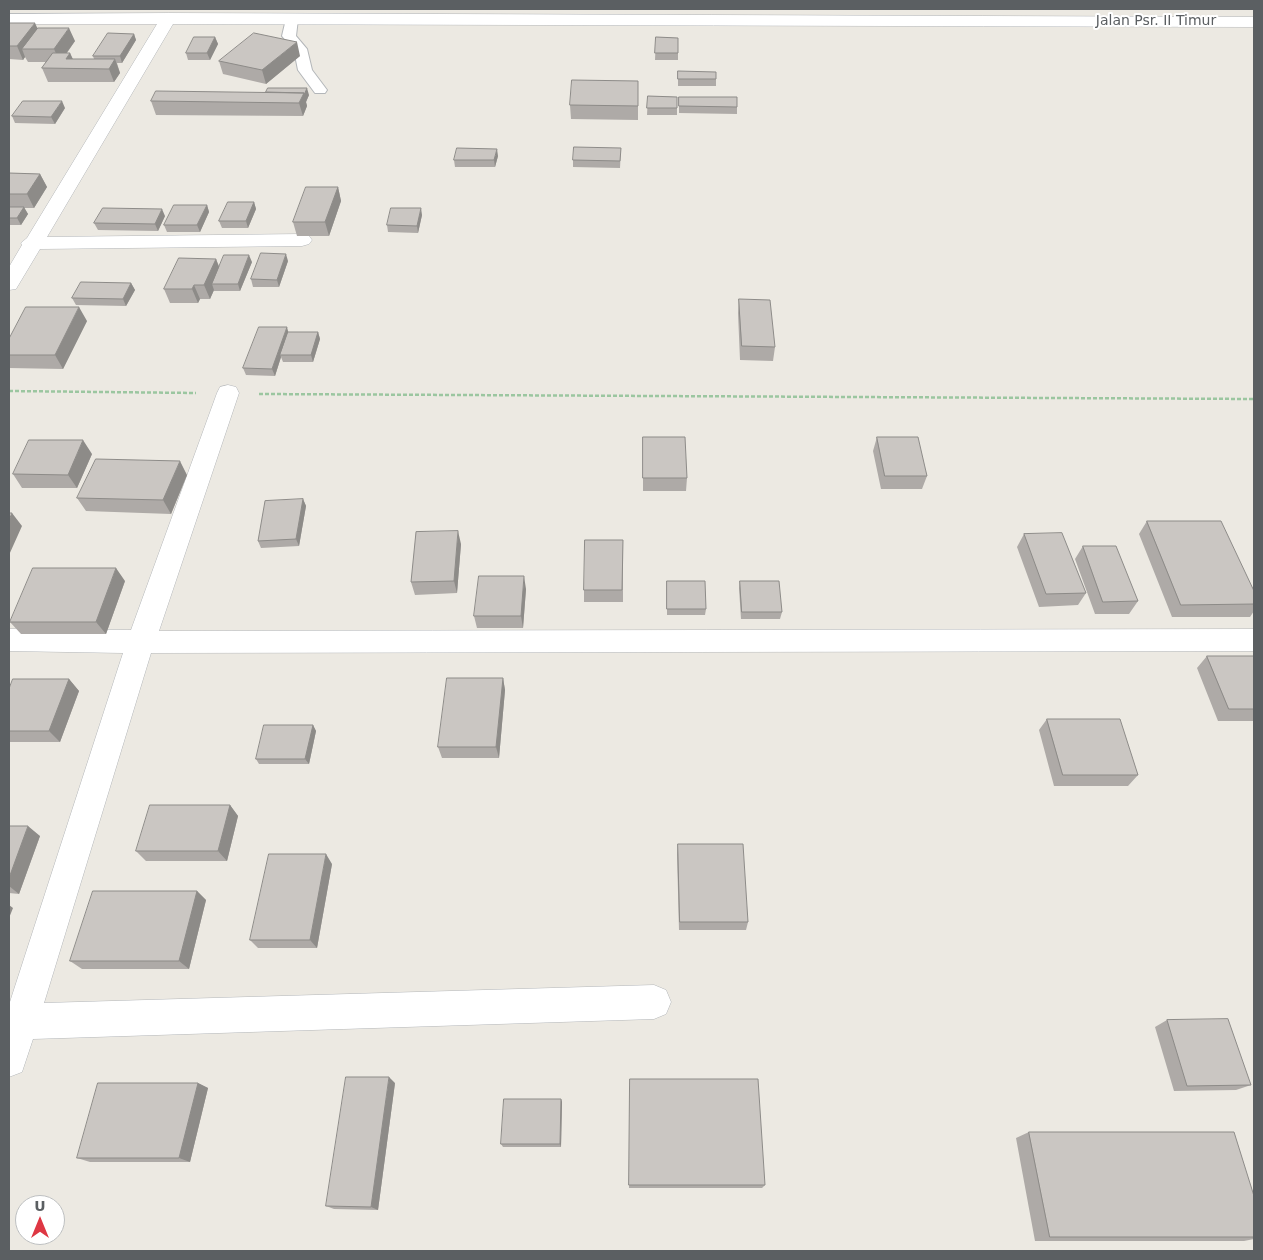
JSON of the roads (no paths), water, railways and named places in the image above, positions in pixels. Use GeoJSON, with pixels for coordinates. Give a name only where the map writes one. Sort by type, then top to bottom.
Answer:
{"type":"FeatureCollection","features":[{"type":"Feature","properties":{"kind":"street","name":"Jalan Psr. II Timur"},"geometry":{"type":"LineString","coordinates":[[9,19],[172,14],[292,19],[1254,22]]}},
{"type":"Feature","properties":{"kind":"street"},"geometry":{"type":"LineString","coordinates":[[9,284],[172,14]]}},
{"type":"Feature","properties":{"kind":"street"},"geometry":{"type":"LineString","coordinates":[[32,243],[302,240]]}},
{"type":"Feature","properties":{"kind":"street"},"geometry":{"type":"LineString","coordinates":[[9,1059],[15,1022],[141,642],[228,393]]}},
{"type":"Feature","properties":{"kind":"street"},"geometry":{"type":"LineString","coordinates":[[9,640],[141,642],[1254,640]]}},
{"type":"Feature","properties":{"kind":"street"},"geometry":{"type":"LineString","coordinates":[[15,1022],[654,1002]]}},
{"type":"Feature","properties":{"kind":"lane"},"geometry":{"type":"LineString","coordinates":[[292,19],[289,36],[300,49],[305,70],[320,90]]}}]}
